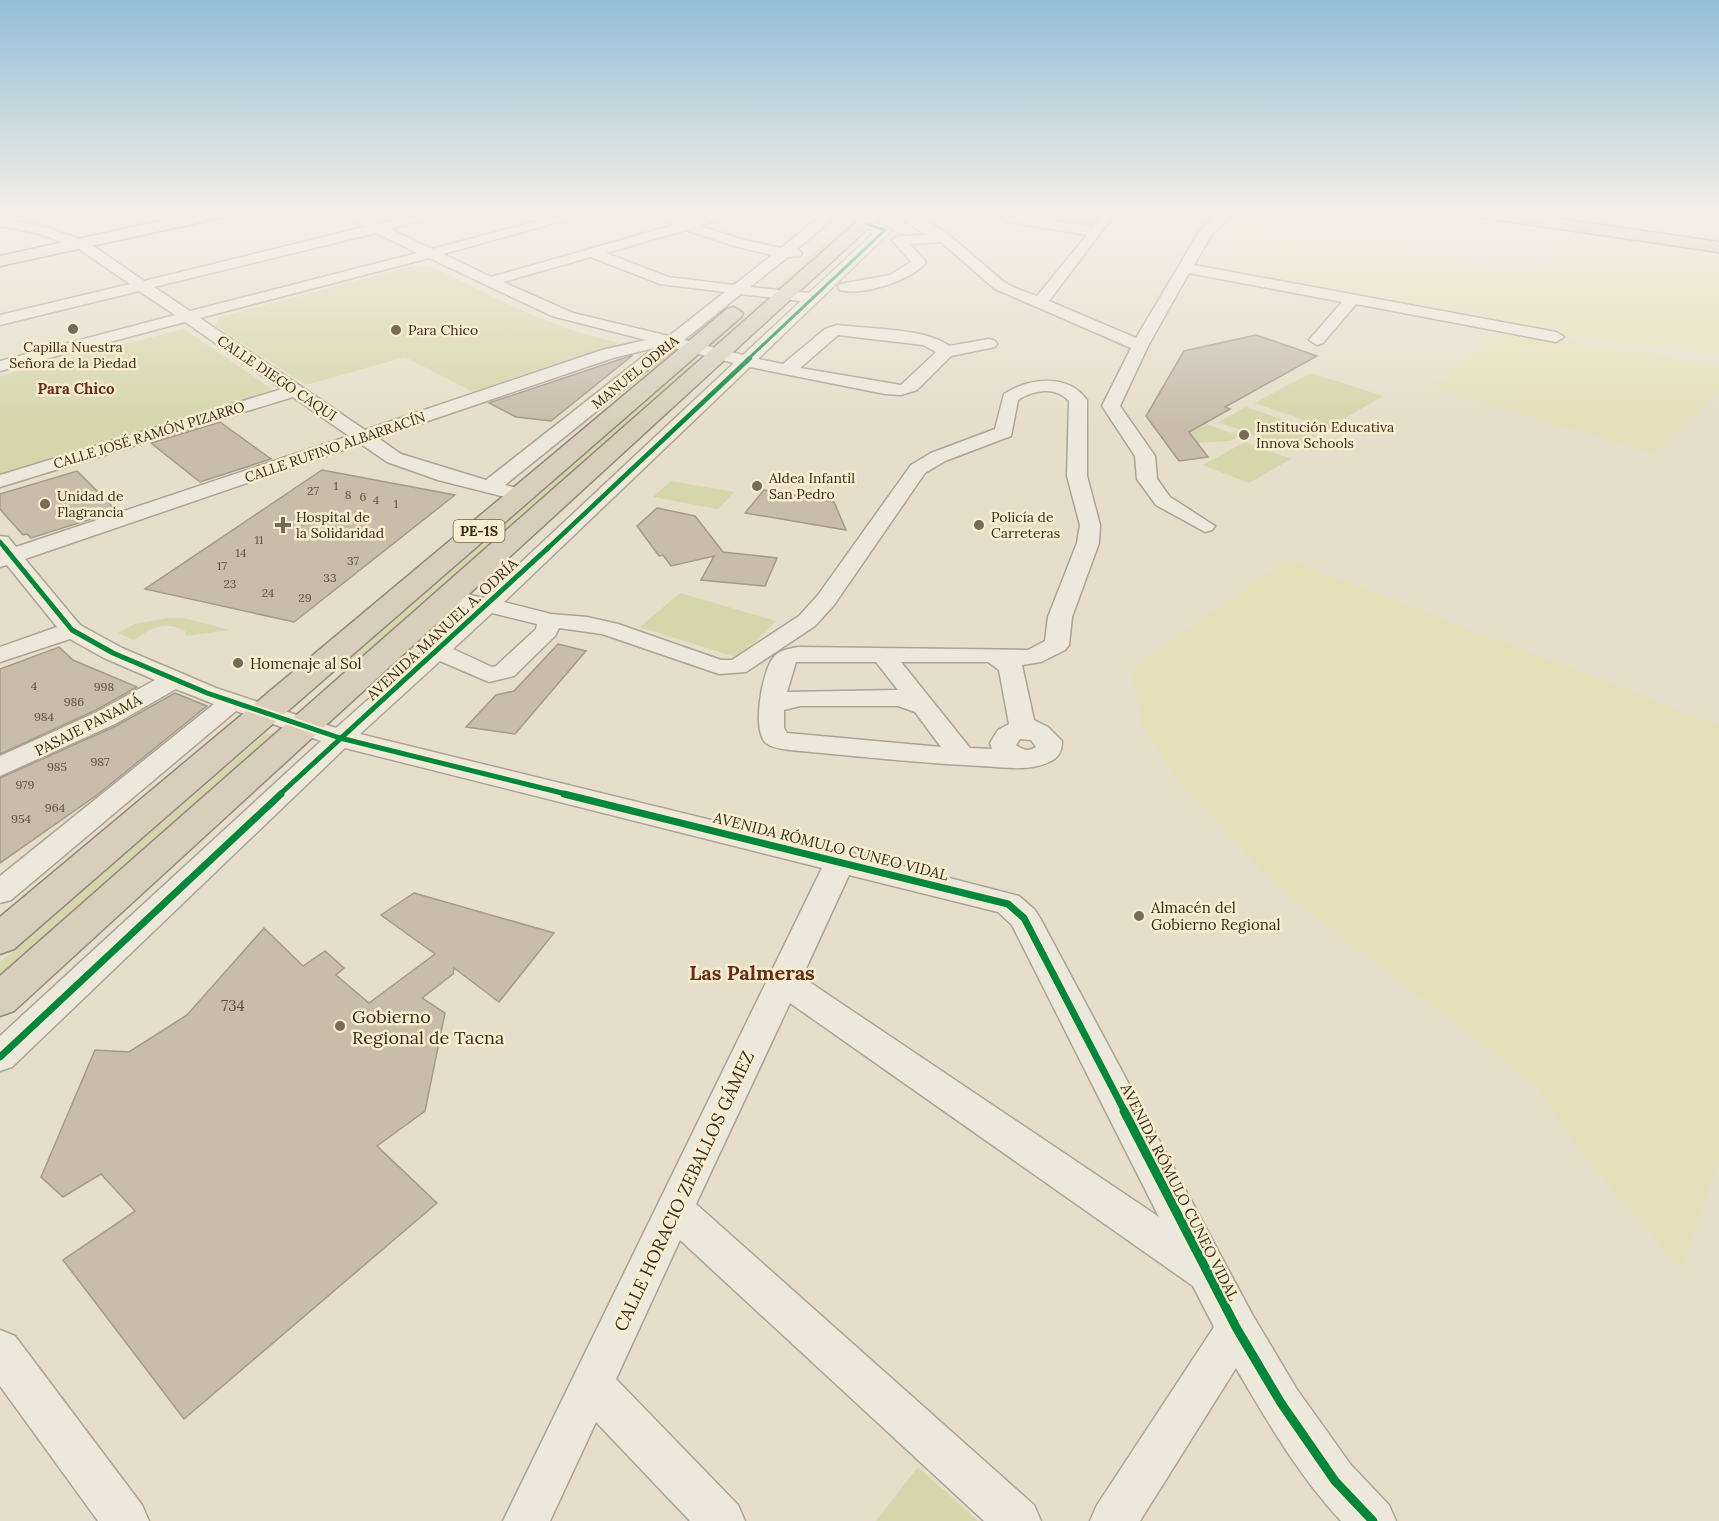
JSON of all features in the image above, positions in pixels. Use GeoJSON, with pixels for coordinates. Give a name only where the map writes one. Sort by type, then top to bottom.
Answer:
{"type":"FeatureCollection","features":[{"type":"Feature","properties":{"kind":"highway","name":"PE-1S"},"geometry":{"type":"LineString","coordinates":[[0,939],[521,495],[682,346],[771,282]]}},
{"type":"Feature","properties":{"kind":"highway","name":"AVENIDA MANUEL A. ODRÍA"},"geometry":{"type":"LineString","coordinates":[[0,1000],[800,282]]}},
{"type":"Feature","properties":{"kind":"street","name":"CALLE DIEGO CAQUI"},"geometry":{"type":"LineString","coordinates":[[140,282],[188,317],[298,390],[362,437],[413,467],[521,495]]}},
{"type":"Feature","properties":{"kind":"street"},"geometry":{"type":"LineString","coordinates":[[0,320],[157,282]]}},
{"type":"Feature","properties":{"kind":"street"},"geometry":{"type":"LineString","coordinates":[[0,366],[325,282]]}},
{"type":"Feature","properties":{"kind":"street"},"geometry":{"type":"LineString","coordinates":[[488,282],[576,320],[745,362],[904,390],[911,387],[946,352],[989,344]]}},
{"type":"Feature","properties":{"kind":"street"},"geometry":{"type":"LineString","coordinates":[[672,282],[786,296],[815,295],[873,282]]}},
{"type":"Feature","properties":{"kind":"street","name":"MANUEL ODRIA"},"geometry":{"type":"LineString","coordinates":[[490,487],[682,346],[734,291],[746,282]]}},
{"type":"Feature","properties":{"kind":"street","name":"AVENIDA MANUEL A. ODRÍA"},"geometry":{"type":"LineString","coordinates":[[0,1057],[340,738],[488,605],[829,282]]}},
{"type":"Feature","properties":{"kind":"street"},"geometry":{"type":"LineString","coordinates":[[845,287],[851,282]]}},
{"type":"Feature","properties":{"kind":"street"},"geometry":{"type":"LineString","coordinates":[[995,282],[1140,346]]}},
{"type":"Feature","properties":{"kind":"street"},"geometry":{"type":"LineString","coordinates":[[1039,303],[1056,282]]}},
{"type":"Feature","properties":{"kind":"street"},"geometry":{"type":"LineString","coordinates":[[1177,282],[1140,346],[1111,406],[1145,456],[1147,479],[1163,501],[1205,526]]}},
{"type":"Feature","properties":{"kind":"street"},"geometry":{"type":"LineString","coordinates":[[1261,282],[1556,337]]}},
{"type":"Feature","properties":{"kind":"street"},"geometry":{"type":"LineString","coordinates":[[1317,340],[1353,299]]}},
{"type":"Feature","properties":{"kind":"street"},"geometry":{"type":"LineString","coordinates":[[787,370],[831,332],[837,330],[924,340],[934,343],[946,352]]}},
{"type":"Feature","properties":{"kind":"street","name":"CALLE RUFINO ALBARRACÍN"},"geometry":{"type":"LineString","coordinates":[[4,553],[628,348],[649,343],[682,346]]}},
{"type":"Feature","properties":{"kind":"street"},"geometry":{"type":"LineString","coordinates":[[449,597],[549,621],[562,619],[595,625],[727,668],[737,667],[783,648],[826,600],[918,469],[939,455],[981,443],[1004,432],[1010,398],[1020,390],[1034,386],[1065,389],[1078,400],[1077,476],[1090,525],[1088,543],[1060,617],[1057,645],[1032,657],[1000,658],[798,654],[783,648]]}},
{"type":"Feature","properties":{"kind":"street","name":"CALLE JOSÉ RAMÓN PIZARRO"},"geometry":{"type":"LineString","coordinates":[[0,481],[298,390]]}},
{"type":"Feature","properties":{"kind":"street","name":"AVENIDA RÓMULO CUNEO VIDAL"},"geometry":{"type":"LineString","coordinates":[[4,553],[72,630],[113,653],[232,702],[340,738],[841,860],[997,901],[1017,910],[1024,918],[1237,1329],[1281,1403],[1335,1481],[1372,1521]]}},
{"type":"Feature","properties":{"kind":"street"},"geometry":{"type":"LineString","coordinates":[[438,651],[489,675],[505,671],[547,631],[549,621]]}},
{"type":"Feature","properties":{"kind":"street"},"geometry":{"type":"LineString","coordinates":[[0,655],[72,630]]}},
{"type":"Feature","properties":{"kind":"street"},"geometry":{"type":"LineString","coordinates":[[783,648],[771,732],[776,738],[790,742],[963,757],[1015,742],[1011,667],[1000,658]]}},
{"type":"Feature","properties":{"kind":"street"},"geometry":{"type":"LineString","coordinates":[[883,655],[912,698],[963,757]]}},
{"type":"Feature","properties":{"kind":"street","name":"PASAJE PANAMÁ"},"geometry":{"type":"LineString","coordinates":[[0,767],[106,718],[175,680]]}},
{"type":"Feature","properties":{"kind":"street"},"geometry":{"type":"LineString","coordinates":[[775,696],[780,701],[800,698],[912,698]]}},
{"type":"Feature","properties":{"kind":"street"},"geometry":{"type":"LineString","coordinates":[[0,892],[232,702]]}},
{"type":"Feature","properties":{"kind":"street","name":"CALLE HORACIO ZEBALLOS GÁMEZ"},"geometry":{"type":"LineString","coordinates":[[526,1521],[841,860]]}},
{"type":"Feature","properties":{"kind":"street"},"geometry":{"type":"LineString","coordinates":[[783,981],[1209,1274]]}},
{"type":"Feature","properties":{"kind":"street"},"geometry":{"type":"LineString","coordinates":[[675,1210],[1018,1521]]}},
{"type":"Feature","properties":{"kind":"street"},"geometry":{"type":"LineString","coordinates":[[1113,1521],[1237,1329]]}},
{"type":"Feature","properties":{"kind":"street"},"geometry":{"type":"LineString","coordinates":[[0,1351],[126,1521]]}},
{"type":"Feature","properties":{"kind":"street"},"geometry":{"type":"LineString","coordinates":[[591,1385],[722,1521]]}},
{"type":"Feature","properties":{"kind":"shaded area"},"geometry":{"type":"Polygon","coordinates":[[[1265,282],[1719,282],[1719,354],[1500,326],[1265,282]]]}},
{"type":"Feature","properties":{"kind":"shaded area"},"geometry":{"type":"Polygon","coordinates":[[[1504,331],[1719,365],[1719,392],[1654,454],[1432,386],[1504,331]]]}},
{"type":"Feature","properties":{"kind":"shaded area"},"geometry":{"type":"Polygon","coordinates":[[[1287,559],[1719,725],[1719,1161],[1681,1269],[1575,1146],[1535,1084],[1280,890],[1180,784],[1142,726],[1131,669],[1287,559]]]}},
{"type":"Feature","properties":{"kind":"green space","name":"Para Chico"},"geometry":{"type":"Polygon","coordinates":[[[353,282],[463,282],[544,320],[617,342],[616,347],[477,394],[405,357],[306,385],[215,325],[220,317],[353,282]]]}},
{"type":"Feature","properties":{"kind":"green space"},"geometry":{"type":"Polygon","coordinates":[[[782,282],[794,282],[786,289],[775,288],[782,282]]]}},
{"type":"Feature","properties":{"kind":"green space"},"geometry":{"type":"Polygon","coordinates":[[[759,301],[771,301],[719,348],[708,346],[759,301]]]}},
{"type":"Feature","properties":{"kind":"green space"},"geometry":{"type":"Polygon","coordinates":[[[184,329],[276,392],[0,475],[0,376],[184,329]]]}},
{"type":"Feature","properties":{"kind":"green space"},"geometry":{"type":"Polygon","coordinates":[[[694,359],[702,361],[358,669],[341,671],[332,668],[687,361],[694,359]]]}},
{"type":"Feature","properties":{"kind":"green space"},"geometry":{"type":"Polygon","coordinates":[[[1311,373],[1383,396],[1328,428],[1254,403],[1311,373]]]}},
{"type":"Feature","properties":{"kind":"green space"},"geometry":{"type":"Polygon","coordinates":[[[1246,407],[1321,432],[1295,449],[1218,422],[1246,407]]]}},
{"type":"Feature","properties":{"kind":"green space"},"geometry":{"type":"Polygon","coordinates":[[[1199,421],[1240,436],[1230,441],[1198,443],[1191,433],[1199,421]]]}},
{"type":"Feature","properties":{"kind":"green space"},"geometry":{"type":"Polygon","coordinates":[[[1245,442],[1291,459],[1249,483],[1203,465],[1245,442]]]}},
{"type":"Feature","properties":{"kind":"green space"},"geometry":{"type":"Polygon","coordinates":[[[671,481],[734,492],[718,509],[653,497],[671,481]]]}},
{"type":"Feature","properties":{"kind":"green space"},"geometry":{"type":"Polygon","coordinates":[[[680,593],[776,621],[738,658],[640,627],[680,593]]]}},
{"type":"Feature","properties":{"kind":"green space"},"geometry":{"type":"Polygon","coordinates":[[[168,618],[184,618],[230,630],[186,636],[185,631],[165,626],[152,629],[134,640],[118,633],[135,624],[168,618]]]}},
{"type":"Feature","properties":{"kind":"green space"},"geometry":{"type":"Polygon","coordinates":[[[272,733],[278,736],[0,983],[0,962],[264,735],[272,733]]]}},
{"type":"Feature","properties":{"kind":"green space"},"geometry":{"type":"Polygon","coordinates":[[[918,1467],[978,1521],[876,1521],[918,1467]]]}},
{"type":"Feature","properties":{"kind":"building"},"geometry":{"type":"Polygon","coordinates":[[[1256,335],[1317,356],[1225,407],[1230,409],[1189,432],[1208,457],[1179,461],[1146,416],[1184,351],[1256,335]]]}},
{"type":"Feature","properties":{"kind":"building"},"geometry":{"type":"Polygon","coordinates":[[[633,355],[551,421],[516,417],[489,403],[633,355]]]}},
{"type":"Feature","properties":{"kind":"building"},"geometry":{"type":"Polygon","coordinates":[[[220,422],[271,459],[200,482],[151,443],[220,422]]]}},
{"type":"Feature","properties":{"kind":"building","name":"Hospital de la Solidaridad"},"geometry":{"type":"Polygon","coordinates":[[[322,470],[455,495],[294,622],[145,589],[322,470]]]}},
{"type":"Feature","properties":{"kind":"building"},"geometry":{"type":"Polygon","coordinates":[[[77,471],[117,511],[31,538],[27,534],[23,535],[0,509],[0,494],[77,471]]]}},
{"type":"Feature","properties":{"kind":"building"},"geometry":{"type":"Polygon","coordinates":[[[764,490],[834,502],[846,530],[745,513],[764,490]]]}},
{"type":"Feature","properties":{"kind":"building"},"geometry":{"type":"Polygon","coordinates":[[[657,508],[695,516],[723,552],[777,558],[765,586],[701,580],[714,556],[671,566],[663,555],[659,556],[637,526],[657,508]]]}},
{"type":"Feature","properties":{"kind":"building"},"geometry":{"type":"Polygon","coordinates":[[[558,644],[586,651],[515,734],[466,727],[496,695],[514,691],[558,644]]]}},
{"type":"Feature","properties":{"kind":"building"},"geometry":{"type":"Polygon","coordinates":[[[59,647],[73,660],[137,687],[96,710],[0,754],[0,669],[59,647]]]}},
{"type":"Feature","properties":{"kind":"building"},"geometry":{"type":"Polygon","coordinates":[[[175,693],[207,706],[97,795],[0,863],[0,778],[116,726],[175,693]]]}},
{"type":"Feature","properties":{"kind":"building","name":"Gobierno Regional de Tacna"},"geometry":{"type":"Polygon","coordinates":[[[414,893],[554,933],[499,1002],[454,968],[453,974],[422,998],[445,1013],[425,1111],[377,1146],[437,1203],[184,1419],[63,1260],[135,1211],[101,1174],[63,1197],[41,1177],[95,1050],[129,1052],[187,1015],[264,928],[303,966],[325,951],[344,968],[336,975],[369,1003],[435,954],[381,915],[414,893]]]}},
{"type":"Feature","properties":{"kind":"cycle path"},"geometry":{"type":"LineString","coordinates":[[0,1057],[340,738],[488,605],[830,282]]}},
{"type":"Feature","properties":{"kind":"cycle path"},"geometry":{"type":"LineString","coordinates":[[0,542],[72,630],[113,653],[207,693],[340,738],[1008,904],[1024,918],[1237,1329],[1281,1403],[1335,1481],[1373,1521]]}},
{"type":"Feature","properties":{"kind":"place","name":"Capilla Nuestra Señora de la Piedad"},"geometry":{"type":"Point","coordinates":[73,329]}},
{"type":"Feature","properties":{"kind":"place","name":"Para Chico"},"geometry":{"type":"Point","coordinates":[396,330]}},
{"type":"Feature","properties":{"kind":"place","name":"Institución Educativa Innova Schools"},"geometry":{"type":"Point","coordinates":[1244,435]}},
{"type":"Feature","properties":{"kind":"place","name":"Aldea Infantil San Pedro"},"geometry":{"type":"Point","coordinates":[757,486]}},
{"type":"Feature","properties":{"kind":"place","name":"Unidad de Flagrancia"},"geometry":{"type":"Point","coordinates":[45,504]}},
{"type":"Feature","properties":{"kind":"place","name":"Hospital de la Solidaridad"},"geometry":{"type":"Point","coordinates":[283,525]}},
{"type":"Feature","properties":{"kind":"place","name":"Policía de Carreteras"},"geometry":{"type":"Point","coordinates":[979,525]}},
{"type":"Feature","properties":{"kind":"place","name":"Homenaje al Sol"},"geometry":{"type":"Point","coordinates":[238,663]}},
{"type":"Feature","properties":{"kind":"place","name":"Almacén del Gobierno Regional"},"geometry":{"type":"Point","coordinates":[1139,916]}},
{"type":"Feature","properties":{"kind":"place","name":"Gobierno Regional de Tacna"},"geometry":{"type":"Point","coordinates":[340,1026]}},
{"type":"Feature","properties":{"kind":"district","name":"Para Chico"},"geometry":{"type":"Point","coordinates":[76,388]}},
{"type":"Feature","properties":{"kind":"district","name":"Las Palmeras"},"geometry":{"type":"Point","coordinates":[752,972]}}]}
